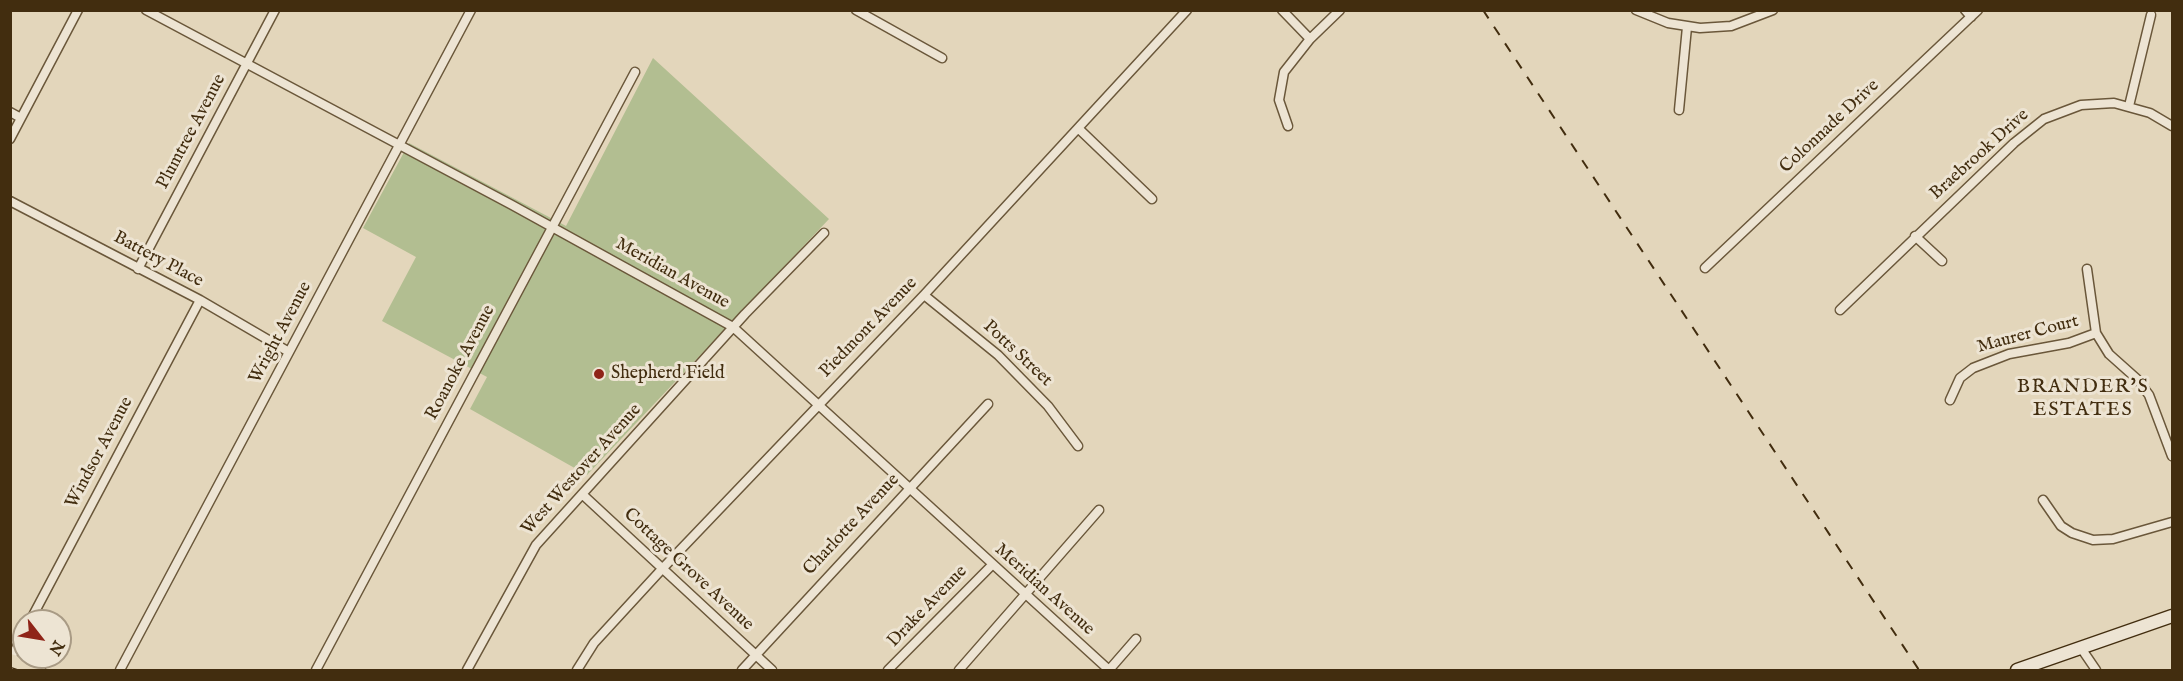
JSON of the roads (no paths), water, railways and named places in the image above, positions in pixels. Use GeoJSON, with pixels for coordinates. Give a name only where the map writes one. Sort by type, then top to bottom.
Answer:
{"type":"FeatureCollection","features":[{"type":"Feature","properties":{"kind":"main road"},"geometry":{"type":"LineString","coordinates":[[10,660],[39,670]]}},
{"type":"Feature","properties":{"kind":"street"},"geometry":{"type":"LineString","coordinates":[[10,139],[78,10]]}},
{"type":"Feature","properties":{"kind":"street","name":"Meridian Avenue"},"geometry":{"type":"LineString","coordinates":[[146,10],[552,227],[733,327],[991,566],[1109,670]]}},
{"type":"Feature","properties":{"kind":"street","name":"Plumtree Avenue"},"geometry":{"type":"LineString","coordinates":[[138,269],[275,10]]}},
{"type":"Feature","properties":{"kind":"street","name":"Wright Avenue"},"geometry":{"type":"LineString","coordinates":[[120,670],[471,10]]}},
{"type":"Feature","properties":{"kind":"street"},"geometry":{"type":"LineString","coordinates":[[856,10],[942,58]]}},
{"type":"Feature","properties":{"kind":"street","name":"Piedmont Avenue"},"geometry":{"type":"LineString","coordinates":[[577,670],[594,643],[662,569],[1080,129],[1187,10]]}},
{"type":"Feature","properties":{"kind":"street"},"geometry":{"type":"LineString","coordinates":[[1282,10],[1310,39]]}},
{"type":"Feature","properties":{"kind":"street"},"geometry":{"type":"LineString","coordinates":[[1288,126],[1280,100],[1280,82],[1284,72],[1310,39],[1340,10]]}},
{"type":"Feature","properties":{"kind":"street"},"geometry":{"type":"LineString","coordinates":[[1635,10],[1660,21],[1687,27],[1731,26],[1773,10]]}},
{"type":"Feature","properties":{"kind":"street","name":"Colonnade Drive"},"geometry":{"type":"LineString","coordinates":[[1705,268],[1968,14],[1978,10]]}},
{"type":"Feature","properties":{"kind":"street"},"geometry":{"type":"LineString","coordinates":[[2128,106],[2151,15]]}},
{"type":"Feature","properties":{"kind":"street"},"geometry":{"type":"LineString","coordinates":[[1679,110],[1687,27]]}},
{"type":"Feature","properties":{"kind":"street","name":"Roanoke Avenue"},"geometry":{"type":"LineString","coordinates":[[316,670],[635,72]]}},
{"type":"Feature","properties":{"kind":"street","name":"Braebrook Drive"},"geometry":{"type":"LineString","coordinates":[[1839,310],[2014,143],[2044,119],[2081,105],[2114,103],[2150,113],[2172,126]]}},
{"type":"Feature","properties":{"kind":"street"},"geometry":{"type":"LineString","coordinates":[[10,112],[21,118]]}},
{"type":"Feature","properties":{"kind":"street"},"geometry":{"type":"LineString","coordinates":[[1080,129],[1152,199]]}},
{"type":"Feature","properties":{"kind":"street","name":"Battery Place"},"geometry":{"type":"LineString","coordinates":[[10,201],[200,300],[289,352]]}},
{"type":"Feature","properties":{"kind":"street","name":"West Westover Avenue"},"geometry":{"type":"LineString","coordinates":[[467,670],[530,555],[733,327],[824,234]]}},
{"type":"Feature","properties":{"kind":"street"},"geometry":{"type":"LineString","coordinates":[[1916,236],[1942,261]]}},
{"type":"Feature","properties":{"kind":"street"},"geometry":{"type":"LineString","coordinates":[[2087,269],[2092,323],[2096,333],[2109,354],[2137,379],[2149,395],[2172,456]]}},
{"type":"Feature","properties":{"kind":"street","name":"Potts Street"},"geometry":{"type":"LineString","coordinates":[[924,295],[998,355],[1048,406],[1078,446]]}},
{"type":"Feature","properties":{"kind":"street","name":"Windsor Avenue"},"geometry":{"type":"LineString","coordinates":[[36,609],[200,300]]}},
{"type":"Feature","properties":{"kind":"street","name":"Maurer Court"},"geometry":{"type":"LineString","coordinates":[[1950,400],[1960,378],[1973,368],[2009,354],[2069,343],[2096,333]]}},
{"type":"Feature","properties":{"kind":"street","name":"Charlotte Avenue"},"geometry":{"type":"LineString","coordinates":[[742,670],[754,654],[988,404]]}},
{"type":"Feature","properties":{"kind":"street","name":"Cottage Grove Avenue"},"geometry":{"type":"LineString","coordinates":[[582,494],[772,670]]}},
{"type":"Feature","properties":{"kind":"street"},"geometry":{"type":"LineString","coordinates":[[2043,500],[2061,526],[2072,533],[2093,540],[2113,539],[2172,522]]}},
{"type":"Feature","properties":{"kind":"street"},"geometry":{"type":"LineString","coordinates":[[959,670],[1099,510]]}},
{"type":"Feature","properties":{"kind":"street","name":"Drake Avenue"},"geometry":{"type":"LineString","coordinates":[[888,670],[991,566]]}},
{"type":"Feature","properties":{"kind":"street"},"geometry":{"type":"LineString","coordinates":[[2017,670],[2172,616]]}},
{"type":"Feature","properties":{"kind":"street"},"geometry":{"type":"LineString","coordinates":[[1109,670],[1136,639]]}},
{"type":"Feature","properties":{"kind":"street"},"geometry":{"type":"LineString","coordinates":[[2081,648],[2096,670]]}},
{"type":"Feature","properties":{"kind":"railway"},"geometry":{"type":"LineString","coordinates":[[1483,10],[1919,670]]}},
{"type":"Feature","properties":{"kind":"place","name":"Shepherd Field"},"geometry":{"type":"Point","coordinates":[599,374]}},
{"type":"Feature","properties":{"kind":"district","name":"BRANDER'S ESTATES"},"geometry":{"type":"Point","coordinates":[2083,400]}}]}
